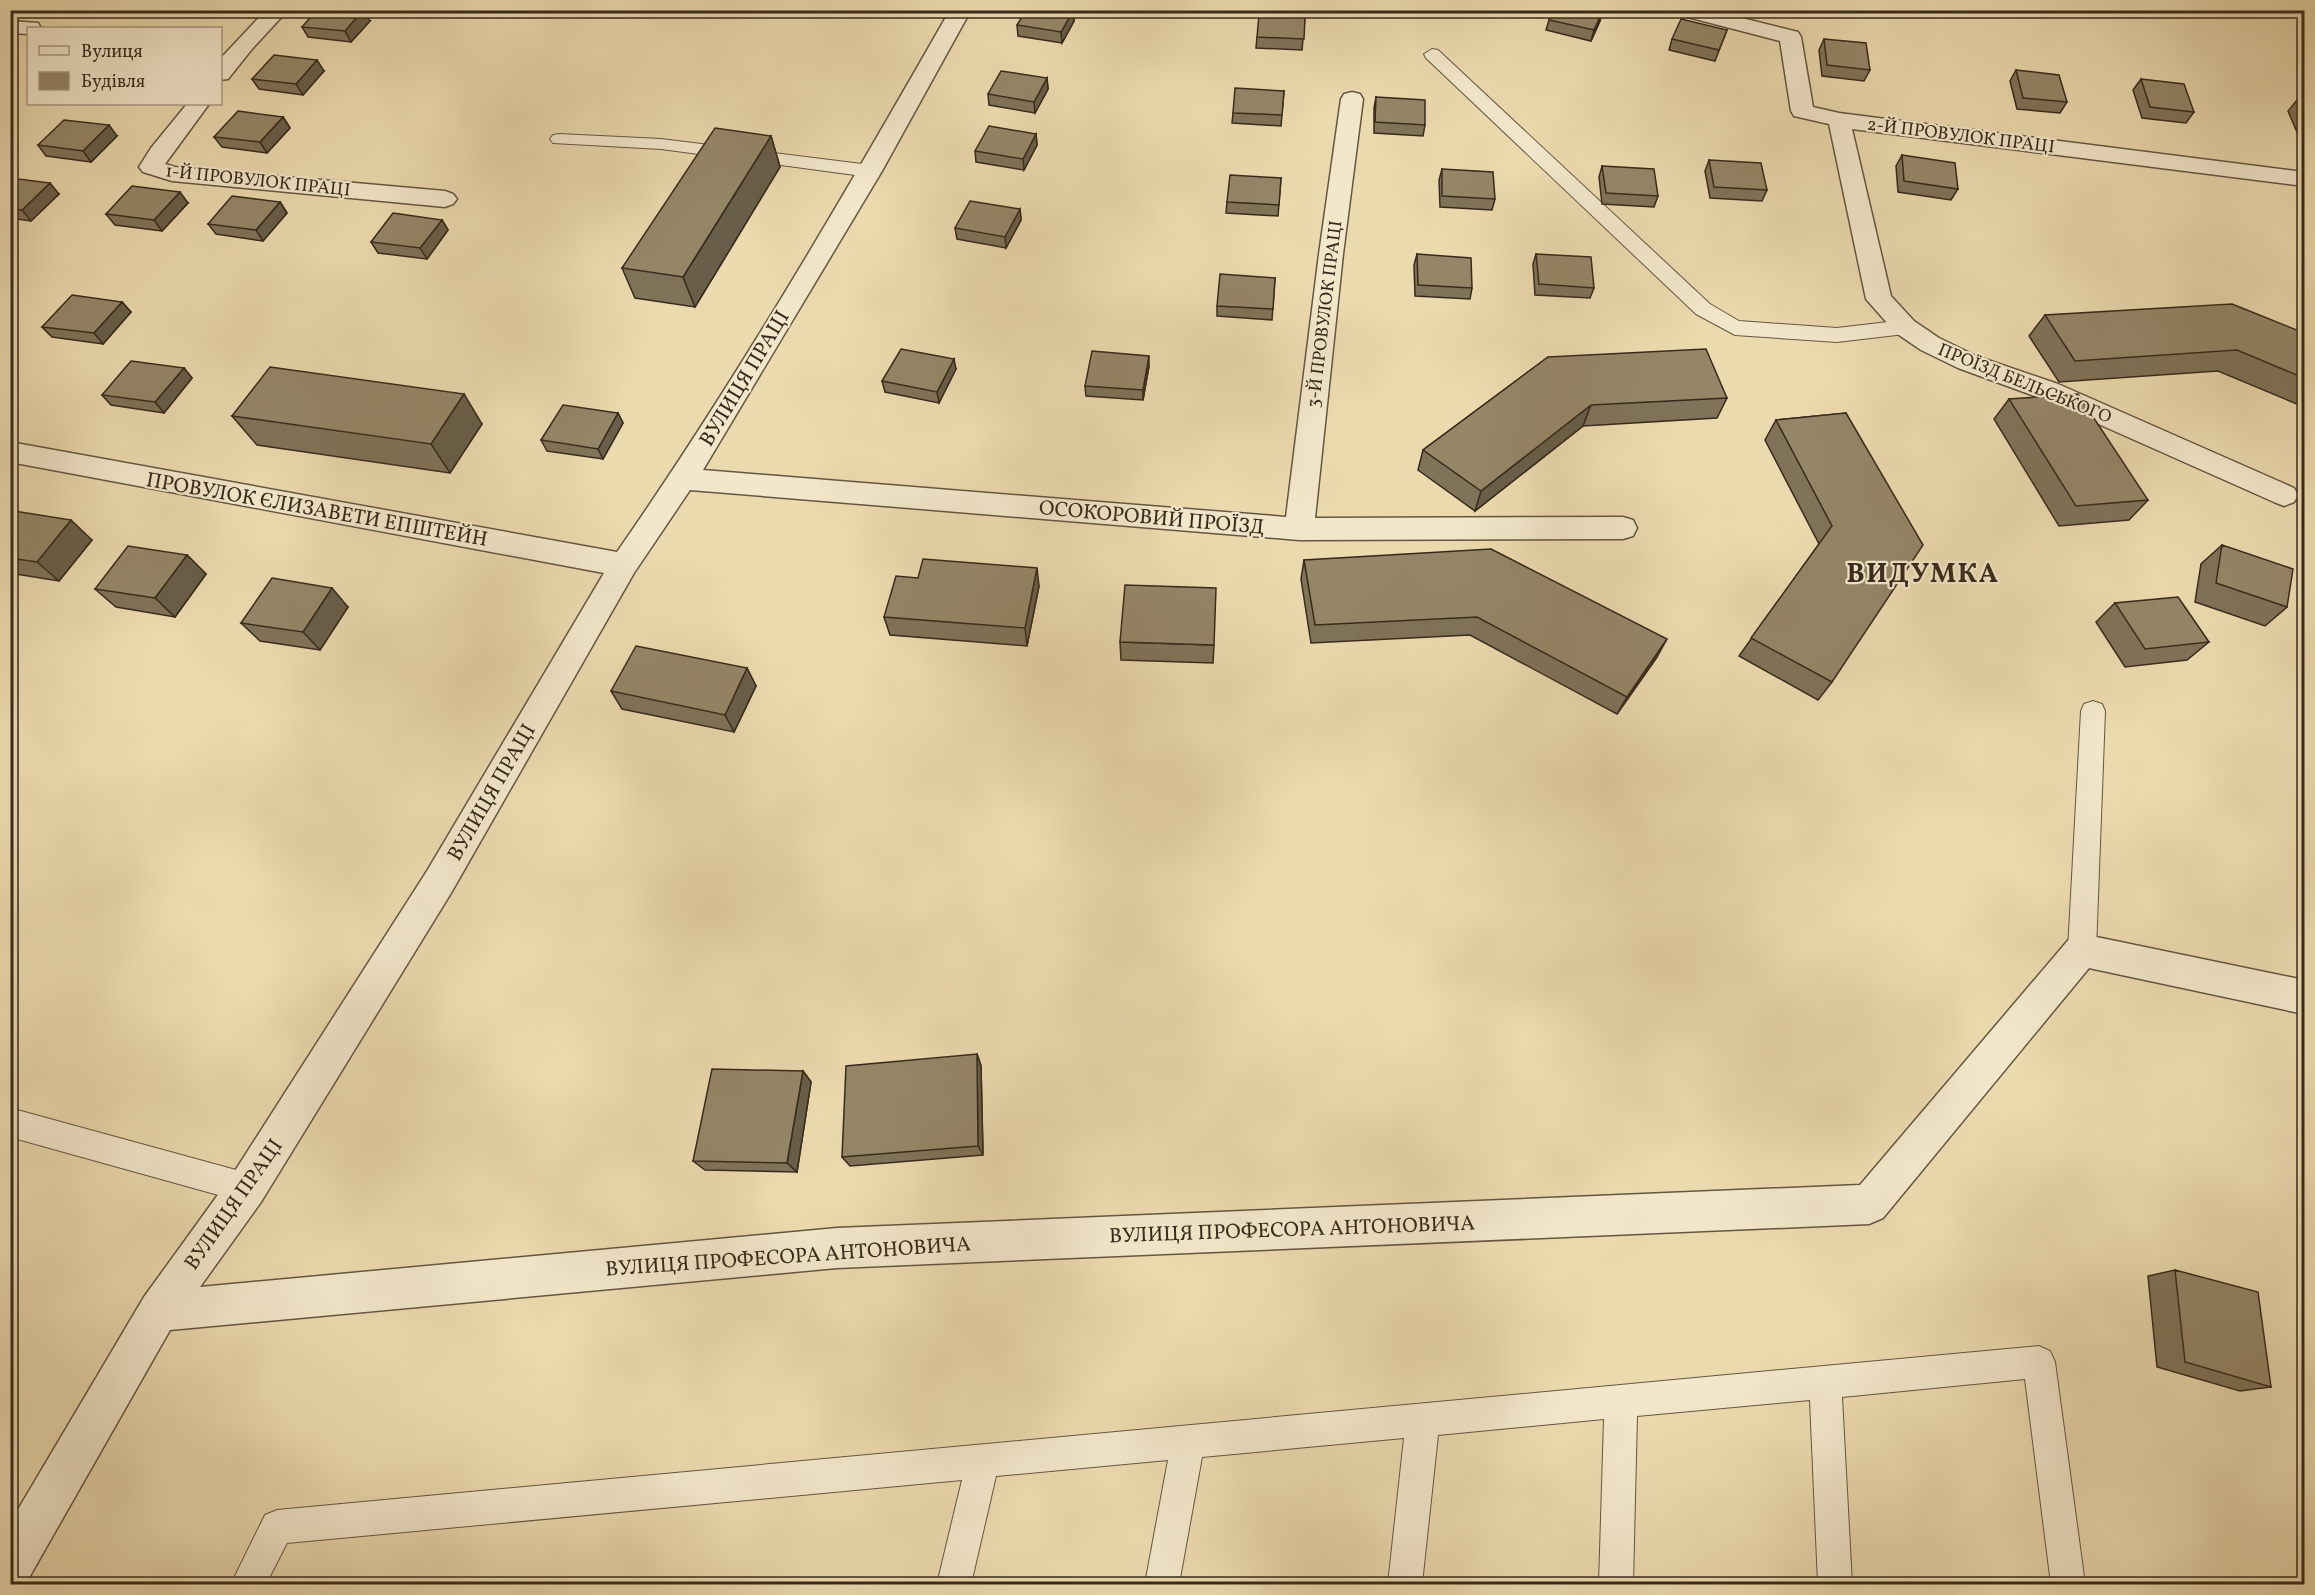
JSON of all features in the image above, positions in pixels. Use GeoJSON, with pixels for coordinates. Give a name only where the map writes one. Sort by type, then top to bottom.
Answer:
{"type":"FeatureCollection","features":[{"type":"Feature","properties":{"kind":"street"},"geometry":{"type":"LineString","coordinates":[[222,72],[244,44],[278,10]]}},
{"type":"Feature","properties":{"kind":"street","name":"ВУЛИЦЯ ПРАЦІ"},"geometry":{"type":"LineString","coordinates":[[10,1567],[158,1311],[248,1188],[439,882],[624,565],[683,479],[870,171],[961,10]]}},
{"type":"Feature","properties":{"kind":"street","name":"2-Й ПРОВУЛОК ПРАЦІ"},"geometry":{"type":"LineString","coordinates":[[1683,10],[1790,38],[1802,111],[1839,120],[2304,179]]}},
{"type":"Feature","properties":{"kind":"street"},"geometry":{"type":"LineString","coordinates":[[10,27],[27,28]]}},
{"type":"Feature","properties":{"kind":"street"},"geometry":{"type":"LineString","coordinates":[[222,43],[244,44]]}},
{"type":"Feature","properties":{"kind":"street","name":"3-Й ПРОВУЛОК ПРАЦІ"},"geometry":{"type":"LineString","coordinates":[[1299,529],[1331,254],[1352,99]]}},
{"type":"Feature","properties":{"kind":"street","name":"1-Й ПРОВУЛОК ПРАЦІ"},"geometry":{"type":"LineString","coordinates":[[197,105],[159,153],[151,167],[172,174],[444,199]]}},
{"type":"Feature","properties":{"kind":"street","name":"ПРОЇЗД БЕЛЬСЬКОГО"},"geometry":{"type":"LineString","coordinates":[[1839,120],[1879,298],[1905,327],[1930,344],[1967,362],[2049,391],[2284,495]]}},
{"type":"Feature","properties":{"kind":"street","name":"ПРОВУЛОК ЄЛИЗАВЕТИ ЕПШТЕЙН"},"geometry":{"type":"LineString","coordinates":[[10,452],[624,565]]}},
{"type":"Feature","properties":{"kind":"street","name":"ОСОКОРОВИЙ ПРОЇЗД"},"geometry":{"type":"LineString","coordinates":[[683,479],[1299,529],[1623,528]]}},
{"type":"Feature","properties":{"kind":"street"},"geometry":{"type":"LineString","coordinates":[[2082,950],[2304,997]]}},
{"type":"Feature","properties":{"kind":"street","name":"ВУЛИЦЯ ПРОФЕСОРА АНТОНОВИЧА"},"geometry":{"type":"LineString","coordinates":[[158,1311],[837,1248],[1869,1204],[2082,950]]}},
{"type":"Feature","properties":{"kind":"lane"},"geometry":{"type":"LineString","coordinates":[[1432,54],[1694,301],[1735,328],[1837,334],[1905,327]]}},
{"type":"Feature","properties":{"kind":"lane"},"geometry":{"type":"LineString","coordinates":[[559,139],[661,144],[870,171]]}},
{"type":"Feature","properties":{"kind":"lane"},"geometry":{"type":"LineString","coordinates":[[2082,950],[2093,711]]}},
{"type":"Feature","properties":{"kind":"lane"},"geometry":{"type":"LineString","coordinates":[[10,1122],[248,1188]]}},
{"type":"Feature","properties":{"kind":"lane"},"geometry":{"type":"LineString","coordinates":[[248,1584],[277,1527],[2039,1362],[2068,1584]]}},
{"type":"Feature","properties":{"kind":"lane"},"geometry":{"type":"LineString","coordinates":[[1825,1382],[1835,1584]]}},
{"type":"Feature","properties":{"kind":"lane"},"geometry":{"type":"LineString","coordinates":[[1616,1584],[1621,1401]]}},
{"type":"Feature","properties":{"kind":"lane"},"geometry":{"type":"LineString","coordinates":[[1404,1584],[1423,1419]]}},
{"type":"Feature","properties":{"kind":"lane"},"geometry":{"type":"LineString","coordinates":[[1162,1584],[1188,1442]]}},
{"type":"Feature","properties":{"kind":"lane"},"geometry":{"type":"LineString","coordinates":[[954,1584],[983,1460]]}},
{"type":"Feature","properties":{"kind":"building"},"geometry":{"type":"Polygon","coordinates":[[[317,10],[363,10],[345,31],[302,27],[317,10]]]}},
{"type":"Feature","properties":{"kind":"building"},"geometry":{"type":"Polygon","coordinates":[[[1026,10],[1073,11],[1061,32],[1017,25],[1026,10]]]}},
{"type":"Feature","properties":{"kind":"building"},"geometry":{"type":"Polygon","coordinates":[[[1553,10],[1603,10],[1594,30],[1549,20],[1553,10]]]}},
{"type":"Feature","properties":{"kind":"building"},"geometry":{"type":"Polygon","coordinates":[[[1259,15],[1305,17],[1304,39],[1257,37],[1259,15]]]}},
{"type":"Feature","properties":{"kind":"building"},"geometry":{"type":"Polygon","coordinates":[[[1681,19],[1727,30],[1719,50],[1672,39],[1681,19]]]}},
{"type":"Feature","properties":{"kind":"building"},"geometry":{"type":"Polygon","coordinates":[[[1824,39],[1866,43],[1870,70],[1827,65],[1824,39]]]}},
{"type":"Feature","properties":{"kind":"building"},"geometry":{"type":"Polygon","coordinates":[[[274,55],[317,60],[296,84],[252,79],[274,55]]]}},
{"type":"Feature","properties":{"kind":"building"},"geometry":{"type":"Polygon","coordinates":[[[2016,70],[2059,75],[2067,102],[2023,98],[2016,70]]]}},
{"type":"Feature","properties":{"kind":"building"},"geometry":{"type":"Polygon","coordinates":[[[1001,71],[1047,78],[1034,102],[988,94],[1001,71]]]}},
{"type":"Feature","properties":{"kind":"building"},"geometry":{"type":"Polygon","coordinates":[[[2141,79],[2184,84],[2194,112],[2150,107],[2141,79]]]}},
{"type":"Feature","properties":{"kind":"building"},"geometry":{"type":"Polygon","coordinates":[[[1235,88],[1284,91],[1282,115],[1233,113],[1235,88]]]}},
{"type":"Feature","properties":{"kind":"building"},"geometry":{"type":"Polygon","coordinates":[[[1376,97],[1425,100],[1425,125],[1375,122],[1376,97]]]}},
{"type":"Feature","properties":{"kind":"building"},"geometry":{"type":"Polygon","coordinates":[[[2297,100],[2304,101],[2304,117],[2297,100]]]}},
{"type":"Feature","properties":{"kind":"building"},"geometry":{"type":"Polygon","coordinates":[[[238,111],[283,117],[260,142],[214,137],[238,111]]]}},
{"type":"Feature","properties":{"kind":"building"},"geometry":{"type":"Polygon","coordinates":[[[64,120],[109,125],[83,151],[38,145],[64,120]]]}},
{"type":"Feature","properties":{"kind":"building"},"geometry":{"type":"Polygon","coordinates":[[[989,126],[1036,134],[1023,159],[975,151],[989,126]]]}},
{"type":"Feature","properties":{"kind":"building"},"geometry":{"type":"Polygon","coordinates":[[[715,128],[771,136],[683,277],[622,268],[715,128]]]}},
{"type":"Feature","properties":{"kind":"building"},"geometry":{"type":"Polygon","coordinates":[[[1902,155],[1955,163],[1958,189],[1904,181],[1902,155]]]}},
{"type":"Feature","properties":{"kind":"building"},"geometry":{"type":"Polygon","coordinates":[[[1709,160],[1761,163],[1767,190],[1714,187],[1709,160]]]}},
{"type":"Feature","properties":{"kind":"building"},"geometry":{"type":"Polygon","coordinates":[[[1602,166],[1654,169],[1658,196],[1606,193],[1602,166]]]}},
{"type":"Feature","properties":{"kind":"building"},"geometry":{"type":"Polygon","coordinates":[[[1442,169],[1493,172],[1495,199],[1442,196],[1442,169]]]}},
{"type":"Feature","properties":{"kind":"building"},"geometry":{"type":"Polygon","coordinates":[[[1230,175],[1281,178],[1279,205],[1227,202],[1230,175]]]}},
{"type":"Feature","properties":{"kind":"building"},"geometry":{"type":"Polygon","coordinates":[[[10,178],[50,183],[22,210],[10,209],[10,178]]]}},
{"type":"Feature","properties":{"kind":"building"},"geometry":{"type":"Polygon","coordinates":[[[132,186],[180,192],[154,220],[106,214],[132,186]]]}},
{"type":"Feature","properties":{"kind":"building"},"geometry":{"type":"Polygon","coordinates":[[[232,196],[280,202],[256,230],[208,224],[232,196]]]}},
{"type":"Feature","properties":{"kind":"building"},"geometry":{"type":"Polygon","coordinates":[[[970,201],[1020,209],[1005,237],[955,228],[970,201]]]}},
{"type":"Feature","properties":{"kind":"building"},"geometry":{"type":"Polygon","coordinates":[[[393,213],[442,220],[420,248],[371,242],[393,213]]]}},
{"type":"Feature","properties":{"kind":"building"},"geometry":{"type":"Polygon","coordinates":[[[1417,254],[1471,258],[1472,288],[1418,285],[1417,254]]]}},
{"type":"Feature","properties":{"kind":"building"},"geometry":{"type":"Polygon","coordinates":[[[1536,254],[1591,257],[1594,288],[1539,284],[1536,254]]]}},
{"type":"Feature","properties":{"kind":"building"},"geometry":{"type":"Polygon","coordinates":[[[1220,274],[1275,278],[1273,309],[1217,306],[1220,274]]]}},
{"type":"Feature","properties":{"kind":"building"},"geometry":{"type":"Polygon","coordinates":[[[72,295],[122,302],[94,333],[42,327],[72,295]]]}},
{"type":"Feature","properties":{"kind":"building"},"geometry":{"type":"Polygon","coordinates":[[[2232,304],[2304,333],[2304,378],[2237,350],[2075,361],[2045,315],[2232,304]]]}},
{"type":"Feature","properties":{"kind":"building"},"geometry":{"type":"Polygon","coordinates":[[[901,349],[954,359],[937,392],[882,381],[901,349]]]}},
{"type":"Feature","properties":{"kind":"building"},"geometry":{"type":"Polygon","coordinates":[[[1706,349],[1727,398],[1591,405],[1481,491],[1423,450],[1548,357],[1706,349]]]}},
{"type":"Feature","properties":{"kind":"building"},"geometry":{"type":"Polygon","coordinates":[[[1092,351],[1149,356],[1143,390],[1085,386],[1092,351]]]}},
{"type":"Feature","properties":{"kind":"building"},"geometry":{"type":"Polygon","coordinates":[[[131,361],[184,368],[155,402],[102,395],[131,361]]]}},
{"type":"Feature","properties":{"kind":"building"},"geometry":{"type":"Polygon","coordinates":[[[270,367],[464,394],[431,444],[232,416],[270,367]]]}},
{"type":"Feature","properties":{"kind":"building"},"geometry":{"type":"Polygon","coordinates":[[[2078,394],[2148,500],[2076,506],[2009,399],[2078,394]]]}},
{"type":"Feature","properties":{"kind":"building"},"geometry":{"type":"Polygon","coordinates":[[[563,405],[618,413],[598,449],[541,440],[563,405]]]}},
{"type":"Feature","properties":{"kind":"building"},"geometry":{"type":"Polygon","coordinates":[[[1846,413],[1923,545],[1832,682],[1751,638],[1832,526],[1776,420],[1846,413]]]}},
{"type":"Feature","properties":{"kind":"building"},"geometry":{"type":"Polygon","coordinates":[[[14,511],[71,520],[37,562],[10,558],[10,516],[14,511]]]}},
{"type":"Feature","properties":{"kind":"building"},"geometry":{"type":"Polygon","coordinates":[[[2222,545],[2293,569],[2287,607],[2216,583],[2222,545]]]}},
{"type":"Feature","properties":{"kind":"building"},"geometry":{"type":"Polygon","coordinates":[[[128,546],[187,555],[155,598],[95,589],[128,546]]]}},
{"type":"Feature","properties":{"kind":"building"},"geometry":{"type":"Polygon","coordinates":[[[1491,549],[1667,639],[1627,697],[1477,617],[1315,625],[1304,560],[1491,549]]]}},
{"type":"Feature","properties":{"kind":"building"},"geometry":{"type":"Polygon","coordinates":[[[923,559],[1037,568],[1025,628],[884,617],[896,576],[918,578],[923,559]]]}},
{"type":"Feature","properties":{"kind":"building"},"geometry":{"type":"Polygon","coordinates":[[[272,578],[332,588],[303,632],[241,623],[272,578]]]}},
{"type":"Feature","properties":{"kind":"building"},"geometry":{"type":"Polygon","coordinates":[[[1125,585],[1216,588],[1214,645],[1120,642],[1125,585]]]}},
{"type":"Feature","properties":{"kind":"building"},"geometry":{"type":"Polygon","coordinates":[[[2178,597],[2209,642],[2145,649],[2115,603],[2178,597]]]}},
{"type":"Feature","properties":{"kind":"building"},"geometry":{"type":"Polygon","coordinates":[[[636,646],[747,668],[725,715],[611,691],[636,646]]]}},
{"type":"Feature","properties":{"kind":"building"},"geometry":{"type":"Polygon","coordinates":[[[977,1054],[978,1146],[842,1157],[846,1066],[977,1054]]]}},
{"type":"Feature","properties":{"kind":"building"},"geometry":{"type":"Polygon","coordinates":[[[712,1069],[803,1071],[787,1163],[693,1161],[712,1069]]]}},
{"type":"Feature","properties":{"kind":"building"},"geometry":{"type":"Polygon","coordinates":[[[2175,1270],[2258,1292],[2271,1387],[2185,1362],[2175,1270]]]}},
{"type":"Feature","properties":{"kind":"district","name":"ВИДУМКА"},"geometry":{"type":"Point","coordinates":[1923,573]}}]}
